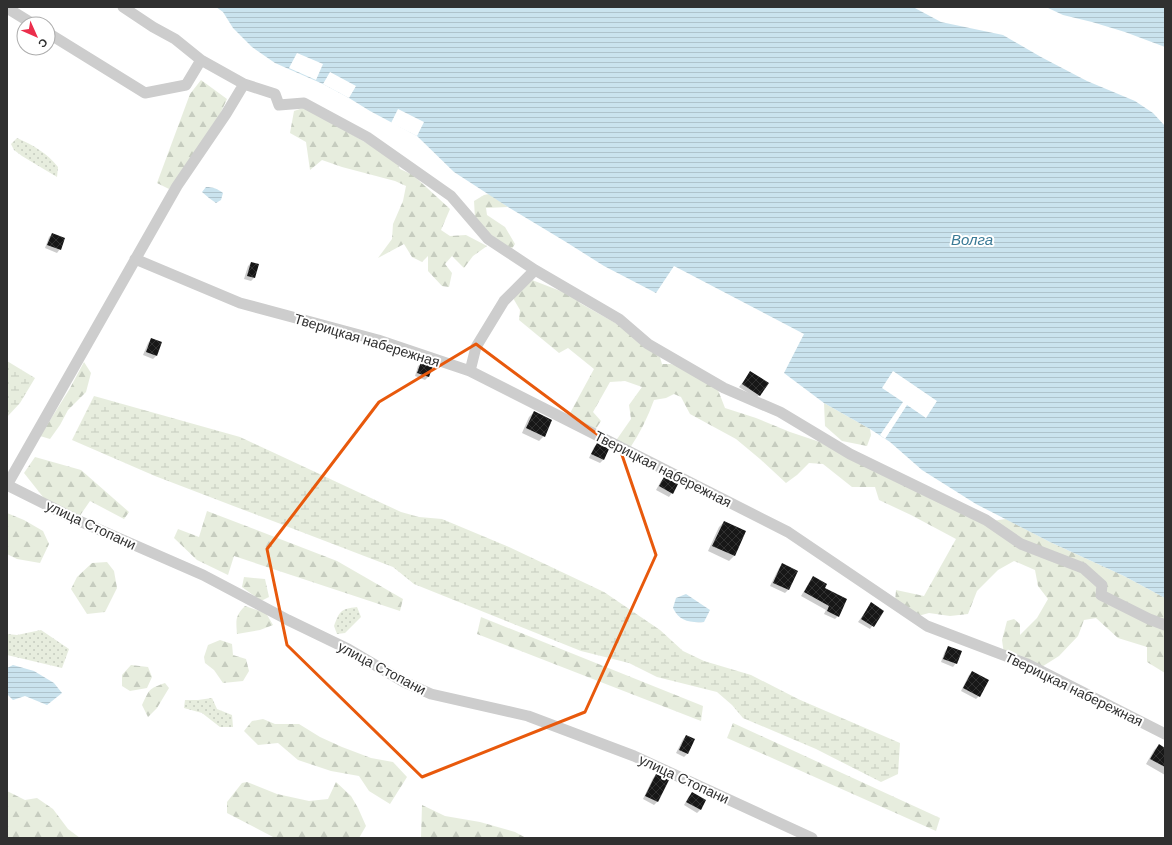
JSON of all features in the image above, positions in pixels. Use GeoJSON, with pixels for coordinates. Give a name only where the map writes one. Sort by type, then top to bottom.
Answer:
{"type":"FeatureCollection","features":[{"type":"Feature","properties":{"kind":"street"},"geometry":{"type":"LineString","coordinates":[[123,7],[153,27],[175,39],[201,60],[244,84],[275,94],[279,105],[304,103],[367,137],[451,196],[488,239],[535,270],[619,319],[648,344],[724,388],[780,412],[850,454],[986,520],[1021,544],[1083,568],[1102,585],[1101,595],[1148,619],[1165,625]]}},
{"type":"Feature","properties":{"kind":"street"},"geometry":{"type":"LineString","coordinates":[[7,8],[20,16]]}},
{"type":"Feature","properties":{"kind":"street"},"geometry":{"type":"LineString","coordinates":[[56,38],[145,93],[186,85],[201,60]]}},
{"type":"Feature","properties":{"kind":"street"},"geometry":{"type":"LineString","coordinates":[[7,485],[177,186],[226,114],[244,84]]}},
{"type":"Feature","properties":{"kind":"street","name":"Тверицкая набережная"},"geometry":{"type":"LineString","coordinates":[[135,259],[240,303],[378,340],[470,371],[788,532],[927,626],[1027,664],[1165,734]]}},
{"type":"Feature","properties":{"kind":"street"},"geometry":{"type":"LineString","coordinates":[[470,371],[476,347],[504,300],[535,270]]}},
{"type":"Feature","properties":{"kind":"street","name":"улица Стопани"},"geometry":{"type":"LineString","coordinates":[[7,485],[77,520],[203,575],[288,620],[348,649],[404,682],[431,694],[528,716],[634,756],[812,838]]}},
{"type":"Feature","properties":{"kind":"highlighted area"},"geometry":{"type":"Polygon","coordinates":[[[476,344],[621,452],[656,555],[585,712],[422,777],[287,645],[267,549],[379,402],[476,344]]]}},
{"type":"Feature","properties":{"kind":"green space"},"geometry":{"type":"Polygon","coordinates":[[[201,80],[227,99],[215,125],[169,189],[157,183],[190,94],[201,80]]]}},
{"type":"Feature","properties":{"kind":"green space"},"geometry":{"type":"Polygon","coordinates":[[[306,107],[395,160],[400,169],[413,175],[450,209],[441,230],[450,236],[466,235],[487,246],[473,256],[464,268],[452,256],[445,264],[452,273],[449,287],[442,286],[428,271],[428,256],[422,262],[412,257],[404,244],[378,258],[392,239],[393,224],[403,201],[406,186],[395,181],[322,160],[310,170],[306,142],[290,133],[294,111],[306,107]]]}},
{"type":"Feature","properties":{"kind":"green space"},"geometry":{"type":"Polygon","coordinates":[[[17,138],[34,147],[49,158],[58,167],[57,177],[14,150],[11,144],[17,138]]]}},
{"type":"Feature","properties":{"kind":"green space"},"geometry":{"type":"Polygon","coordinates":[[[489,194],[508,207],[486,208],[487,215],[505,227],[515,244],[511,250],[485,230],[475,218],[474,201],[484,195],[489,194]]]}},
{"type":"Feature","properties":{"kind":"green space"},"geometry":{"type":"Polygon","coordinates":[[[532,280],[576,297],[580,303],[626,329],[659,354],[662,364],[671,364],[686,369],[718,390],[725,408],[820,442],[984,522],[1006,519],[1050,542],[1124,576],[1165,598],[1165,673],[1147,662],[1147,647],[1118,638],[1096,618],[1084,620],[1078,636],[1059,656],[1040,668],[1004,654],[1002,640],[1007,621],[1014,619],[1020,624],[1020,635],[1037,618],[1048,599],[1038,586],[1035,570],[1014,561],[998,570],[977,591],[968,614],[950,616],[929,613],[918,616],[895,602],[896,590],[924,596],[956,539],[879,500],[875,487],[852,487],[823,464],[809,463],[786,483],[736,439],[690,414],[681,397],[674,394],[666,398],[654,400],[644,425],[630,448],[615,442],[631,419],[629,405],[642,387],[625,381],[610,382],[593,412],[601,421],[595,430],[569,415],[594,369],[568,348],[559,353],[519,320],[520,310],[513,298],[532,280]]]}},
{"type":"Feature","properties":{"kind":"green space"},"geometry":{"type":"Polygon","coordinates":[[[7,361],[35,378],[20,403],[7,417],[7,361]]]}},
{"type":"Feature","properties":{"kind":"green space"},"geometry":{"type":"Polygon","coordinates":[[[84,362],[91,373],[86,392],[68,410],[50,439],[40,436],[69,390],[84,362]]]}},
{"type":"Feature","properties":{"kind":"green space"},"geometry":{"type":"Polygon","coordinates":[[[94,396],[240,437],[401,512],[419,517],[442,519],[509,547],[604,592],[660,630],[683,651],[704,661],[751,675],[798,699],[900,743],[898,774],[881,782],[816,749],[743,718],[732,705],[717,692],[657,677],[629,663],[581,651],[414,584],[393,567],[155,476],[72,440],[94,396]]]}},
{"type":"Feature","properties":{"kind":"green space"},"geometry":{"type":"Polygon","coordinates":[[[824,403],[870,429],[871,435],[867,446],[842,441],[825,426],[824,403]]]}},
{"type":"Feature","properties":{"kind":"green space"},"geometry":{"type":"Polygon","coordinates":[[[35,457],[81,470],[129,512],[124,519],[90,501],[79,517],[47,502],[24,473],[35,457]]]}},
{"type":"Feature","properties":{"kind":"green space"},"geometry":{"type":"Polygon","coordinates":[[[207,511],[337,561],[403,599],[400,611],[234,556],[228,575],[197,560],[174,538],[178,529],[199,537],[207,511]]]}},
{"type":"Feature","properties":{"kind":"green space"},"geometry":{"type":"Polygon","coordinates":[[[7,513],[24,520],[43,531],[49,544],[40,563],[17,559],[7,554],[7,513]]]}},
{"type":"Feature","properties":{"kind":"green space"},"geometry":{"type":"Polygon","coordinates":[[[107,562],[114,571],[117,588],[105,612],[87,614],[71,589],[77,577],[92,563],[107,562]]]}},
{"type":"Feature","properties":{"kind":"green space"},"geometry":{"type":"Polygon","coordinates":[[[244,577],[265,579],[269,597],[261,601],[242,587],[244,577]]]}},
{"type":"Feature","properties":{"kind":"green space"},"geometry":{"type":"Polygon","coordinates":[[[245,606],[266,613],[273,625],[260,630],[237,634],[237,618],[245,606]]]}},
{"type":"Feature","properties":{"kind":"green space"},"geometry":{"type":"Polygon","coordinates":[[[357,607],[361,617],[345,633],[337,634],[334,626],[339,614],[344,610],[357,607]]]}},
{"type":"Feature","properties":{"kind":"green space"},"geometry":{"type":"Polygon","coordinates":[[[481,617],[703,706],[701,721],[477,634],[481,617]]]}},
{"type":"Feature","properties":{"kind":"green space"},"geometry":{"type":"Polygon","coordinates":[[[41,630],[69,649],[62,668],[7,655],[7,634],[17,635],[41,630]]]}},
{"type":"Feature","properties":{"kind":"green space"},"geometry":{"type":"Polygon","coordinates":[[[220,640],[232,644],[233,655],[246,659],[249,671],[243,681],[223,683],[214,670],[205,663],[204,657],[208,645],[220,640]]]}},
{"type":"Feature","properties":{"kind":"green space"},"geometry":{"type":"Polygon","coordinates":[[[131,665],[148,667],[152,677],[147,688],[130,691],[122,686],[122,675],[131,665]]]}},
{"type":"Feature","properties":{"kind":"green space"},"geometry":{"type":"Polygon","coordinates":[[[165,683],[169,688],[157,708],[148,717],[142,705],[152,688],[165,683]]]}},
{"type":"Feature","properties":{"kind":"green space"},"geometry":{"type":"Polygon","coordinates":[[[212,698],[217,709],[232,715],[233,727],[220,727],[202,713],[184,708],[185,700],[212,698]]]}},
{"type":"Feature","properties":{"kind":"green space"},"geometry":{"type":"Polygon","coordinates":[[[263,719],[275,724],[299,724],[320,737],[342,747],[371,758],[393,762],[407,777],[390,804],[369,791],[359,776],[331,771],[298,760],[278,743],[258,745],[244,731],[252,721],[263,719]]]}},
{"type":"Feature","properties":{"kind":"green space"},"geometry":{"type":"Polygon","coordinates":[[[733,723],[940,818],[936,831],[727,738],[733,723]]]}},
{"type":"Feature","properties":{"kind":"green space"},"geometry":{"type":"Polygon","coordinates":[[[247,782],[277,794],[309,801],[328,799],[336,782],[351,796],[366,826],[359,838],[275,838],[227,813],[227,802],[242,783],[247,782]]]}},
{"type":"Feature","properties":{"kind":"green space"},"geometry":{"type":"Polygon","coordinates":[[[7,791],[25,800],[37,798],[53,809],[68,829],[80,838],[7,838],[7,791]]]}},
{"type":"Feature","properties":{"kind":"green space"},"geometry":{"type":"Polygon","coordinates":[[[422,805],[445,816],[480,822],[515,832],[526,838],[421,838],[422,805]]]}},
{"type":"Feature","properties":{"kind":"water","name":"Волга"},"geometry":{"type":"Polygon","coordinates":[[[216,7],[913,7],[941,22],[1003,35],[1087,81],[1135,101],[1153,113],[1165,126],[1165,598],[1124,576],[1050,542],[976,504],[922,470],[890,442],[824,403],[784,373],[804,334],[674,266],[656,293],[604,266],[454,172],[417,136],[323,84],[275,63],[252,47],[233,28],[223,12],[216,7]]]}},
{"type":"Feature","properties":{"kind":"water"},"geometry":{"type":"Polygon","coordinates":[[[1046,7],[1165,7],[1165,47],[1125,32],[1063,15],[1046,7]]]}},
{"type":"Feature","properties":{"kind":"water"},"geometry":{"type":"Polygon","coordinates":[[[206,187],[215,188],[223,193],[221,200],[216,203],[202,192],[206,187]]]}},
{"type":"Feature","properties":{"kind":"water"},"geometry":{"type":"Polygon","coordinates":[[[686,594],[710,610],[704,622],[686,620],[678,616],[675,612],[673,608],[676,598],[686,594]]]}},
{"type":"Feature","properties":{"kind":"water"},"geometry":{"type":"Polygon","coordinates":[[[13,665],[34,671],[54,683],[62,693],[47,705],[25,696],[13,700],[7,694],[7,668],[13,665]]]}},
{"type":"Feature","properties":{"kind":"pier"},"geometry":{"type":"Polygon","coordinates":[[[297,53],[323,64],[316,80],[289,68],[297,53]]]}},
{"type":"Feature","properties":{"kind":"pier"},"geometry":{"type":"Polygon","coordinates":[[[330,72],[356,86],[349,98],[323,84],[330,72]]]}},
{"type":"Feature","properties":{"kind":"pier"},"geometry":{"type":"Polygon","coordinates":[[[398,109],[424,122],[417,136],[391,123],[398,109]]]}},
{"type":"Feature","properties":{"kind":"pier"},"geometry":{"type":"Polygon","coordinates":[[[893,371],[937,401],[926,418],[907,405],[885,439],[880,435],[903,402],[882,388],[893,371]]]}},
{"type":"Feature","properties":{"kind":"building"},"geometry":{"type":"Polygon","coordinates":[[[52,233],[65,238],[61,250],[47,245],[52,233]]]}},
{"type":"Feature","properties":{"kind":"building"},"geometry":{"type":"Polygon","coordinates":[[[251,262],[259,264],[255,278],[247,276],[251,262]]]}},
{"type":"Feature","properties":{"kind":"building"},"geometry":{"type":"Polygon","coordinates":[[[151,338],[162,342],[157,356],[146,352],[151,338]]]}},
{"type":"Feature","properties":{"kind":"building"},"geometry":{"type":"Polygon","coordinates":[[[421,362],[433,366],[429,377],[417,373],[421,362]]]}},
{"type":"Feature","properties":{"kind":"building"},"geometry":{"type":"Polygon","coordinates":[[[750,371],[769,383],[760,396],[742,384],[750,371]]]}},
{"type":"Feature","properties":{"kind":"building"},"geometry":{"type":"Polygon","coordinates":[[[534,411],[552,420],[545,437],[526,428],[534,411]]]}},
{"type":"Feature","properties":{"kind":"building"},"geometry":{"type":"Polygon","coordinates":[[[597,443],[609,449],[604,460],[591,454],[597,443]]]}},
{"type":"Feature","properties":{"kind":"building"},"geometry":{"type":"Polygon","coordinates":[[[664,477],[678,484],[673,494],[659,486],[664,477]]]}},
{"type":"Feature","properties":{"kind":"building"},"geometry":{"type":"Polygon","coordinates":[[[724,521],[746,531],[735,556],[712,546],[724,521]]]}},
{"type":"Feature","properties":{"kind":"building"},"geometry":{"type":"Polygon","coordinates":[[[782,563],[798,571],[789,590],[773,583],[782,563]]]}},
{"type":"Feature","properties":{"kind":"building"},"geometry":{"type":"Polygon","coordinates":[[[813,576],[827,584],[825,588],[847,599],[839,617],[827,611],[829,606],[804,592],[813,576]]]}},
{"type":"Feature","properties":{"kind":"building"},"geometry":{"type":"Polygon","coordinates":[[[871,602],[884,611],[874,627],[861,619],[871,602]]]}},
{"type":"Feature","properties":{"kind":"building"},"geometry":{"type":"Polygon","coordinates":[[[948,646],[962,651],[957,664],[943,659],[948,646]]]}},
{"type":"Feature","properties":{"kind":"building"},"geometry":{"type":"Polygon","coordinates":[[[972,671],[989,680],[980,697],[963,688],[972,671]]]}},
{"type":"Feature","properties":{"kind":"building"},"geometry":{"type":"Polygon","coordinates":[[[686,735],[695,739],[688,754],[679,750],[686,735]]]}},
{"type":"Feature","properties":{"kind":"building"},"geometry":{"type":"Polygon","coordinates":[[[1159,744],[1165,748],[1165,767],[1150,759],[1159,744]]]}},
{"type":"Feature","properties":{"kind":"building"},"geometry":{"type":"Polygon","coordinates":[[[656,774],[669,780],[658,802],[645,796],[656,774]]]}},
{"type":"Feature","properties":{"kind":"building"},"geometry":{"type":"Polygon","coordinates":[[[692,792],[706,800],[701,810],[686,802],[692,792]]]}}]}
